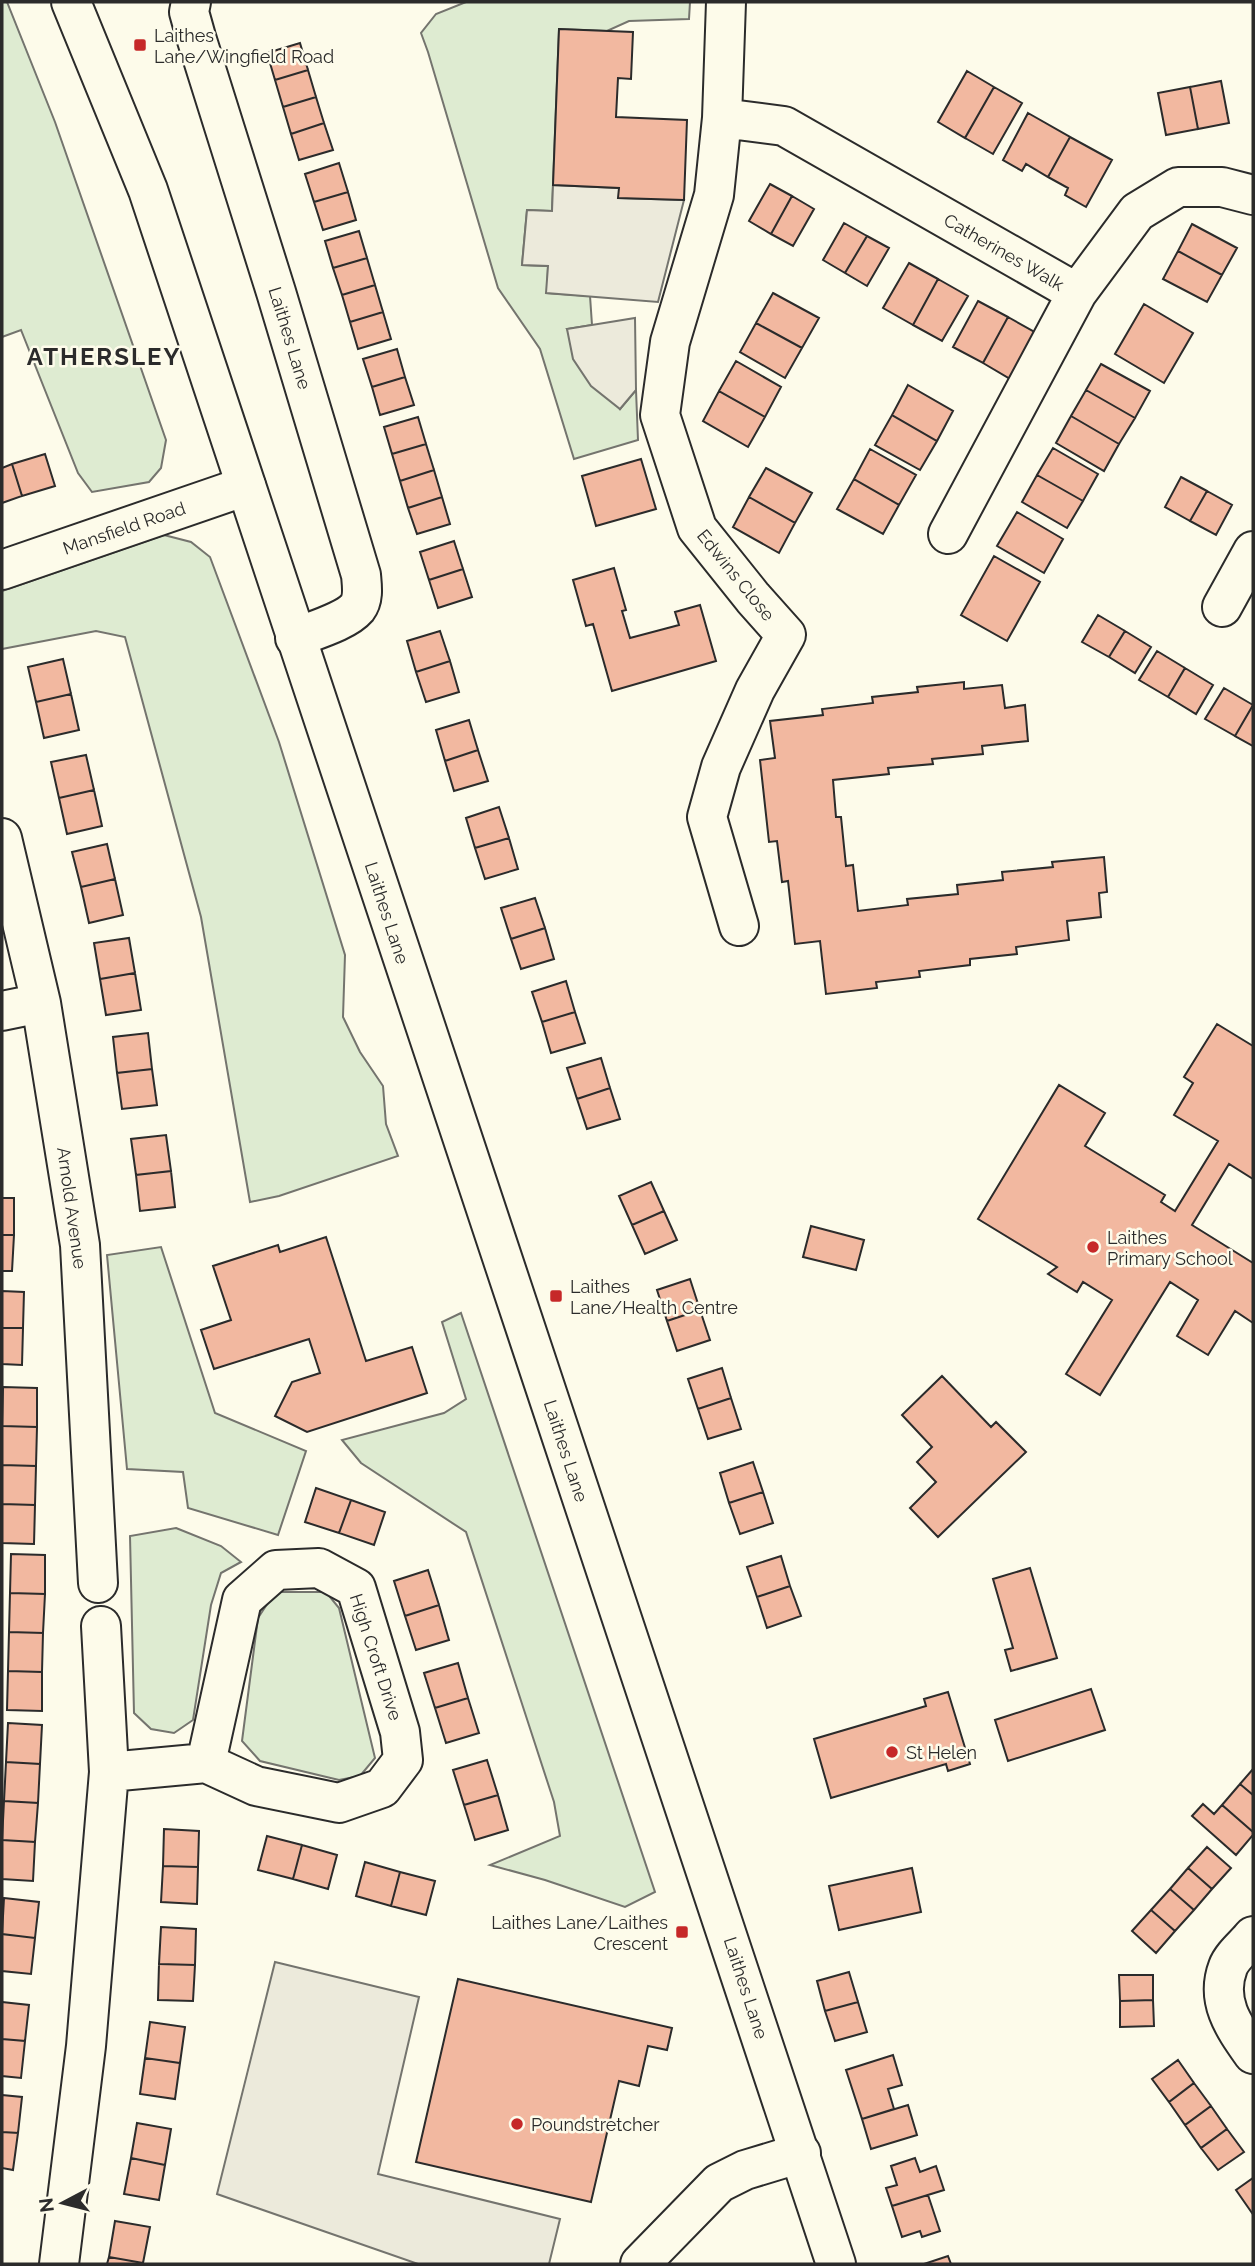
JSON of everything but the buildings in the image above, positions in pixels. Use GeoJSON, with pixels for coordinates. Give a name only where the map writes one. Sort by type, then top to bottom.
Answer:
{"type":"FeatureCollection","features":[{"type":"Feature","properties":{"kind":"street","name":"Laithes Lane"},"geometry":{"type":"LineString","coordinates":[[71,2],[148,190],[836,2264]]}},
{"type":"Feature","properties":{"kind":"street","name":"Laithes Lane"},"geometry":{"type":"LineString","coordinates":[[191,2],[189,12],[196,37],[361,575],[363,595],[357,608],[344,618],[295,638]]}},
{"type":"Feature","properties":{"kind":"street","name":"Edwins Close"},"geometry":{"type":"LineString","coordinates":[[726,2],[722,118],[714,195],[670,342],[660,415],[697,528],[786,635],[755,691],[721,767],[707,817],[738,926]]}},
{"type":"Feature","properties":{"kind":"street","name":"Catherines Walk"},"geometry":{"type":"LineString","coordinates":[[722,118],[784,126],[1077,293],[948,534]]}},
{"type":"Feature","properties":{"kind":"street"},"geometry":{"type":"LineString","coordinates":[[1077,293],[1137,212],[1178,187],[1222,187],[1253,195]]}},
{"type":"Feature","properties":{"kind":"street","name":"Mansfield Road"},"geometry":{"type":"LineString","coordinates":[[2,570],[246,486]]}},
{"type":"Feature","properties":{"kind":"street"},"geometry":{"type":"LineString","coordinates":[[1222,607],[1253,551]]}},
{"type":"Feature","properties":{"kind":"street","name":"Arnold Avenue"},"geometry":{"type":"LineString","coordinates":[[2,838],[41,1003],[80,1245],[99,1583]]}},
{"type":"Feature","properties":{"kind":"street"},"geometry":{"type":"LineString","coordinates":[[2,1011],[41,1003]]}},
{"type":"Feature","properties":{"kind":"street","name":"High Croft Drive"},"geometry":{"type":"LineString","coordinates":[[319,1568],[356,1588],[400,1732],[402,1760],[382,1788],[339,1803],[256,1786],[206,1763],[242,1600],[276,1570],[319,1568]]}},
{"type":"Feature","properties":{"kind":"street"},"geometry":{"type":"LineString","coordinates":[[59,2264],[86,2046],[109,1772],[101,1626]]}},
{"type":"Feature","properties":{"kind":"street"},"geometry":{"type":"LineString","coordinates":[[109,1772],[206,1763]]}},
{"type":"Feature","properties":{"kind":"street"},"geometry":{"type":"LineString","coordinates":[[1253,1936],[1228,1965],[1222,1996],[1234,2027],[1253,2054]]}},
{"type":"Feature","properties":{"kind":"street"},"geometry":{"type":"LineString","coordinates":[[640,2264],[719,2183],[745,2170],[801,2153]]}},
{"type":"Feature","properties":{"kind":"green space"},"geometry":{"type":"Polygon","coordinates":[[[2,2],[7,2],[55,122],[166,440],[161,468],[149,482],[92,492],[78,473],[21,330],[2,337],[2,2]]]}},
{"type":"Feature","properties":{"kind":"green space"},"geometry":{"type":"Polygon","coordinates":[[[466,2],[690,2],[689,19],[629,21],[607,31],[559,29],[552,211],[527,210],[522,265],[548,266],[547,293],[590,296],[592,325],[567,329],[620,409],[636,390],[638,440],[574,459],[540,349],[498,288],[421,33],[436,14],[466,2]]]}},
{"type":"Feature","properties":{"kind":"green space"},"geometry":{"type":"Polygon","coordinates":[[[164,535],[191,542],[210,557],[279,742],[345,955],[343,1017],[360,1052],[383,1086],[386,1124],[398,1156],[279,1196],[250,1202],[201,917],[125,637],[96,631],[2,649],[2,591],[164,535]]]}},
{"type":"Feature","properties":{"kind":"green space"},"geometry":{"type":"Polygon","coordinates":[[[161,1247],[215,1413],[306,1451],[278,1535],[188,1508],[183,1472],[127,1469],[107,1255],[161,1247]]]}},
{"type":"Feature","properties":{"kind":"green space"},"geometry":{"type":"Polygon","coordinates":[[[461,1313],[655,1892],[625,1907],[490,1865],[560,1836],[554,1802],[466,1532],[361,1463],[342,1440],[444,1413],[466,1399],[442,1322],[461,1313]]]}},
{"type":"Feature","properties":{"kind":"green space"},"geometry":{"type":"Polygon","coordinates":[[[176,1528],[221,1546],[241,1562],[221,1573],[211,1605],[193,1720],[174,1733],[151,1729],[134,1713],[130,1536],[176,1528]]]}},
{"type":"Feature","properties":{"kind":"green space"},"geometry":{"type":"Polygon","coordinates":[[[275,1592],[326,1592],[339,1608],[375,1758],[360,1776],[339,1780],[260,1761],[242,1741],[258,1618],[275,1592]]]}},
{"type":"Feature","properties":{"kind":"shaded area"},"geometry":{"type":"Polygon","coordinates":[[[553,185],[619,188],[619,198],[684,200],[658,302],[546,293],[548,266],[522,265],[527,210],[552,211],[553,185]]]}},
{"type":"Feature","properties":{"kind":"shaded area"},"geometry":{"type":"Polygon","coordinates":[[[635,318],[636,390],[620,409],[591,386],[573,359],[567,329],[635,318]]]}},
{"type":"Feature","properties":{"kind":"shaded area"},"geometry":{"type":"Polygon","coordinates":[[[275,1962],[419,1997],[378,2174],[560,2219],[549,2264],[418,2264],[217,2194],[275,1962]]]}},
{"type":"Feature","properties":{"kind":"place","name":"Laithes Lane/Wingfield Road"},"geometry":{"type":"Point","coordinates":[140,45]}},
{"type":"Feature","properties":{"kind":"place","name":"Laithes Primary School"},"geometry":{"type":"Point","coordinates":[1093,1247]}},
{"type":"Feature","properties":{"kind":"place","name":"Laithes Lane/Health Centre"},"geometry":{"type":"Point","coordinates":[556,1296]}},
{"type":"Feature","properties":{"kind":"place","name":"St Helen"},"geometry":{"type":"Point","coordinates":[892,1752]}},
{"type":"Feature","properties":{"kind":"place","name":"Laithes Lane/Laithes Crescent"},"geometry":{"type":"Point","coordinates":[682,1932]}},
{"type":"Feature","properties":{"kind":"place","name":"Poundstretcher"},"geometry":{"type":"Point","coordinates":[517,2124]}},
{"type":"Feature","properties":{"kind":"district","name":"ATHERSLEY"},"geometry":{"type":"Point","coordinates":[104,356]}}]}
